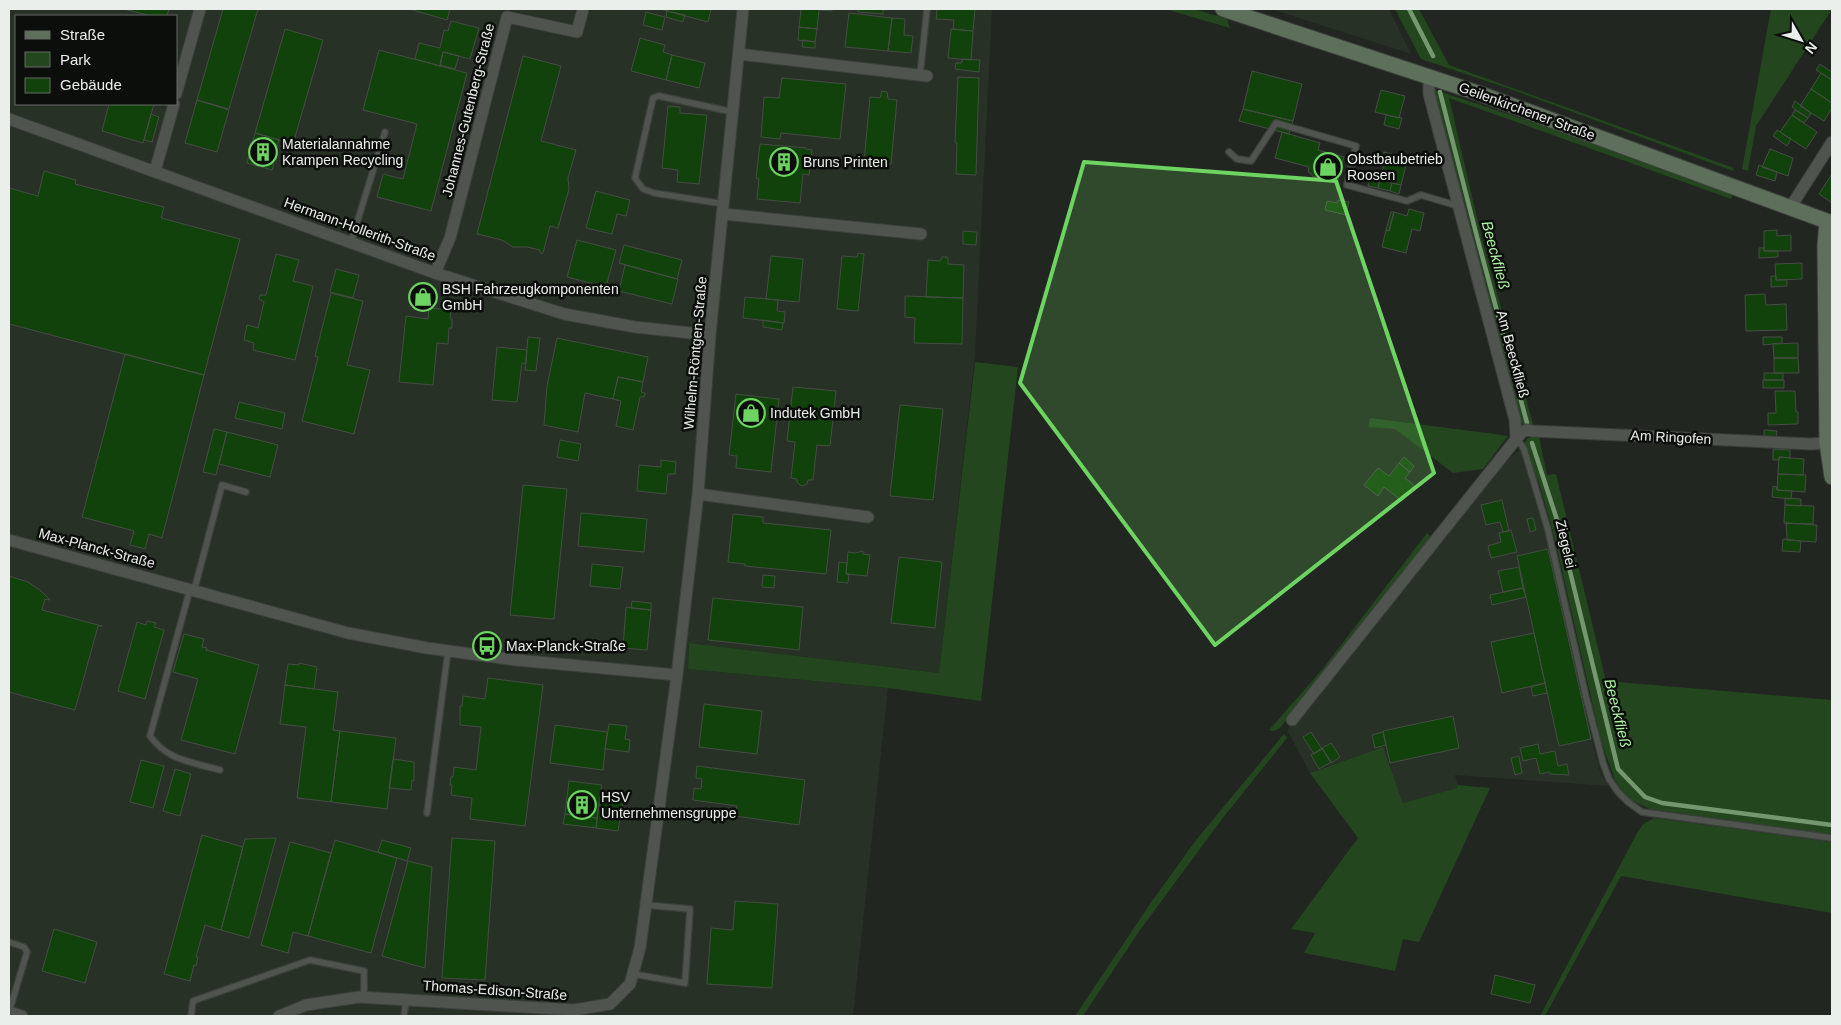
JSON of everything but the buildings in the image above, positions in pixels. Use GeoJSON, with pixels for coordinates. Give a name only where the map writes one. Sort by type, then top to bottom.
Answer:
{"type":"FeatureCollection","features":[{"type":"Feature","properties":{"kind":"street"},"geometry":{"type":"LineString","coordinates":[[178,87],[200,9]]}},
{"type":"Feature","properties":{"kind":"street","name":"Johannes-Gutenberg-Straße"},"geometry":{"type":"LineString","coordinates":[[435,273],[450,238],[507,17],[577,32],[582,9]]}},
{"type":"Feature","properties":{"kind":"street","name":"Wilhelm-Röntgen-Straße"},"geometry":{"type":"LineString","coordinates":[[677,675],[698,494],[710,335],[743,9]]}},
{"type":"Feature","properties":{"kind":"street","name":"Geilenkirchener Straße"},"geometry":{"type":"LineString","coordinates":[[1224,9],[1429,76],[1830,222]]}},
{"type":"Feature","properties":{"kind":"street"},"geometry":{"type":"LineString","coordinates":[[739,54],[924,75]]}},
{"type":"Feature","properties":{"kind":"street","name":"Am Beeckfließ"},"geometry":{"type":"LineString","coordinates":[[1429,76],[1429,94],[1515,420],[1516,436]]}},
{"type":"Feature","properties":{"kind":"street"},"geometry":{"type":"LineString","coordinates":[[155,171],[174,105]]}},
{"type":"Feature","properties":{"kind":"street","name":"Hermann-Hollerith-Straße"},"geometry":{"type":"LineString","coordinates":[[9,119],[435,273],[564,314],[635,327],[710,335]]}},
{"type":"Feature","properties":{"kind":"street"},"geometry":{"type":"LineString","coordinates":[[1790,208],[1832,142]]}},
{"type":"Feature","properties":{"kind":"street"},"geometry":{"type":"LineString","coordinates":[[723,209],[921,234]]}},
{"type":"Feature","properties":{"kind":"street"},"geometry":{"type":"LineString","coordinates":[[1830,222],[1825,246],[1832,477]]}},
{"type":"Feature","properties":{"kind":"street","name":"Am Ringofen"},"geometry":{"type":"LineString","coordinates":[[1516,436],[1526,430],[1811,444],[1830,442]]}},
{"type":"Feature","properties":{"kind":"street"},"geometry":{"type":"LineString","coordinates":[[1292,720],[1516,436]]}},
{"type":"Feature","properties":{"kind":"street"},"geometry":{"type":"LineString","coordinates":[[698,494],[868,517]]}},
{"type":"Feature","properties":{"kind":"street","name":"Max-Planck-Straße"},"geometry":{"type":"LineString","coordinates":[[9,540],[348,633],[448,651],[516,660],[677,675]]}},
{"type":"Feature","properties":{"kind":"street","name":"Thomas-Edison-Straße"},"geometry":{"type":"LineString","coordinates":[[280,1016],[306,1005],[364,998],[574,1010],[610,1004],[630,984],[640,948],[677,675]]}},
{"type":"Feature","properties":{"kind":"street"},"geometry":{"type":"LineString","coordinates":[[9,1012],[22,1016]]}},
{"type":"Feature","properties":{"kind":"lane"},"geometry":{"type":"LineString","coordinates":[[924,75],[927,9]]}},
{"type":"Feature","properties":{"kind":"lane"},"geometry":{"type":"LineString","coordinates":[[723,209],[654,193],[643,189],[635,178],[653,98],[659,96],[733,112]]}},
{"type":"Feature","properties":{"kind":"lane"},"geometry":{"type":"LineString","coordinates":[[1229,152],[1237,159],[1251,161],[1276,123],[1356,146],[1346,185],[1407,201],[1421,195],[1458,206]]}},
{"type":"Feature","properties":{"kind":"lane"},"geometry":{"type":"LineString","coordinates":[[351,242],[385,132]]}},
{"type":"Feature","properties":{"kind":"lane","name":"Ziegelei"},"geometry":{"type":"LineString","coordinates":[[1516,436],[1524,449],[1548,530],[1603,763],[1609,780],[1618,792],[1642,812],[1832,838]]}},
{"type":"Feature","properties":{"kind":"lane"},"geometry":{"type":"LineString","coordinates":[[220,770],[171,756],[158,748],[150,736],[222,485],[246,492]]}},
{"type":"Feature","properties":{"kind":"lane"},"geometry":{"type":"LineString","coordinates":[[426,813],[448,651]]}},
{"type":"Feature","properties":{"kind":"lane"},"geometry":{"type":"LineString","coordinates":[[633,974],[685,983],[690,909],[646,905]]}},
{"type":"Feature","properties":{"kind":"lane"},"geometry":{"type":"LineString","coordinates":[[9,942],[24,947],[26,952],[9,1012]]}},
{"type":"Feature","properties":{"kind":"lane"},"geometry":{"type":"LineString","coordinates":[[191,1016],[193,1001],[310,960],[364,971],[364,998]]}},
{"type":"Feature","properties":{"kind":"lane"},"geometry":{"type":"LineString","coordinates":[[404,1016],[406,999]]}},
{"type":"Feature","properties":{"kind":"highlighted area"},"geometry":{"type":"Polygon","coordinates":[[[1084,162],[1336,181],[1434,473],[1215,645],[1020,383],[1084,162]]]}},
{"type":"Feature","properties":{"kind":"shaded area"},"geometry":{"type":"Polygon","coordinates":[[[9,9],[992,9],[975,355],[939,673],[689,643],[688,669],[888,688],[853,1016],[9,1016],[9,9]]]}},
{"type":"Feature","properties":{"kind":"shaded area"},"geometry":{"type":"Polygon","coordinates":[[[1271,9],[1389,9],[1411,54],[1271,9]]]}},
{"type":"Feature","properties":{"kind":"shaded area"},"geometry":{"type":"Polygon","coordinates":[[[1520,449],[1547,542],[1597,761],[1601,774],[1609,786],[1455,775],[1458,788],[1403,803],[1383,747],[1310,773],[1287,730],[1417,568],[1503,465],[1520,449]]]}},
{"type":"Feature","properties":{"kind":"green space"},"geometry":{"type":"Polygon","coordinates":[[[1165,9],[1194,9],[1227,19],[1230,28],[1165,9]]]}},
{"type":"Feature","properties":{"kind":"green space"},"geometry":{"type":"Polygon","coordinates":[[[1395,9],[1419,9],[1449,65],[1734,168],[1733,171],[1516,91],[1421,59],[1395,9]]]}},
{"type":"Feature","properties":{"kind":"green space"},"geometry":{"type":"Polygon","coordinates":[[[1771,9],[1832,9],[1756,126],[1748,171],[1742,169],[1771,9]]]}},
{"type":"Feature","properties":{"kind":"green space"},"geometry":{"type":"Polygon","coordinates":[[[1435,90],[1578,137],[1733,194],[1731,199],[1449,98],[1482,239],[1533,424],[1523,424],[1520,422],[1435,90]]]}},
{"type":"Feature","properties":{"kind":"green space"},"geometry":{"type":"Polygon","coordinates":[[[975,362],[1018,367],[981,701],[888,688],[688,669],[689,643],[939,673],[975,362]]]}},
{"type":"Feature","properties":{"kind":"green space"},"geometry":{"type":"Polygon","coordinates":[[[1370,418],[1508,436],[1483,469],[1453,473],[1395,429],[1368,427],[1370,418]]]}},
{"type":"Feature","properties":{"kind":"green space"},"geometry":{"type":"Polygon","coordinates":[[[1539,437],[1547,475],[1556,474],[1606,681],[1832,700],[1832,835],[1650,809],[1629,799],[1621,789],[1615,780],[1601,741],[1554,535],[1540,486],[1524,443],[1528,438],[1539,437]]]}},
{"type":"Feature","properties":{"kind":"green space"},"geometry":{"type":"Polygon","coordinates":[[[1427,533],[1431,537],[1392,589],[1386,593],[1280,728],[1274,731],[1269,730],[1321,671],[1427,533]]]}},
{"type":"Feature","properties":{"kind":"green space"},"geometry":{"type":"Polygon","coordinates":[[[1284,734],[1287,738],[1222,819],[1140,930],[1083,1016],[1075,1016],[1152,901],[1196,840],[1284,734]]]}},
{"type":"Feature","properties":{"kind":"green space"},"geometry":{"type":"Polygon","coordinates":[[[1383,747],[1403,803],[1457,788],[1457,785],[1490,788],[1419,942],[1403,939],[1395,971],[1304,953],[1315,933],[1291,929],[1358,838],[1310,773],[1383,747]]]}},
{"type":"Feature","properties":{"kind":"green space"},"geometry":{"type":"Polygon","coordinates":[[[1654,818],[1832,842],[1832,913],[1621,876],[1545,1016],[1540,1016],[1636,835],[1643,824],[1654,818]]]}},
{"type":"Feature","properties":{"kind":"waterway","name":"Beeckfließ"},"geometry":{"type":"LineString","coordinates":[[1409,9],[1433,56]]}},
{"type":"Feature","properties":{"kind":"waterway","name":"Beeckfließ"},"geometry":{"type":"LineString","coordinates":[[1440,92],[1527,423]]}},
{"type":"Feature","properties":{"kind":"waterway","name":"Beeckfließ"},"geometry":{"type":"LineString","coordinates":[[1532,443],[1559,526],[1618,769],[1645,797],[1662,803],[1832,825]]}},
{"type":"Feature","properties":{"kind":"place","name":"Materialannahme Krampen Recycling"},"geometry":{"type":"Point","coordinates":[263,152]}},
{"type":"Feature","properties":{"kind":"place","name":"Bruns Printen"},"geometry":{"type":"Point","coordinates":[784,162]}},
{"type":"Feature","properties":{"kind":"place","name":"Obstbaubetrieb Roosen"},"geometry":{"type":"Point","coordinates":[1328,167]}},
{"type":"Feature","properties":{"kind":"place","name":"BSH Fahrzeugkomponenten GmbH"},"geometry":{"type":"Point","coordinates":[423,297]}},
{"type":"Feature","properties":{"kind":"place","name":"Indutek GmbH"},"geometry":{"type":"Point","coordinates":[751,413]}},
{"type":"Feature","properties":{"kind":"place","name":"Max-Planck-Straße"},"geometry":{"type":"Point","coordinates":[487,646]}},
{"type":"Feature","properties":{"kind":"place","name":"HSV Unternehmensgruppe"},"geometry":{"type":"Point","coordinates":[582,805]}}]}
